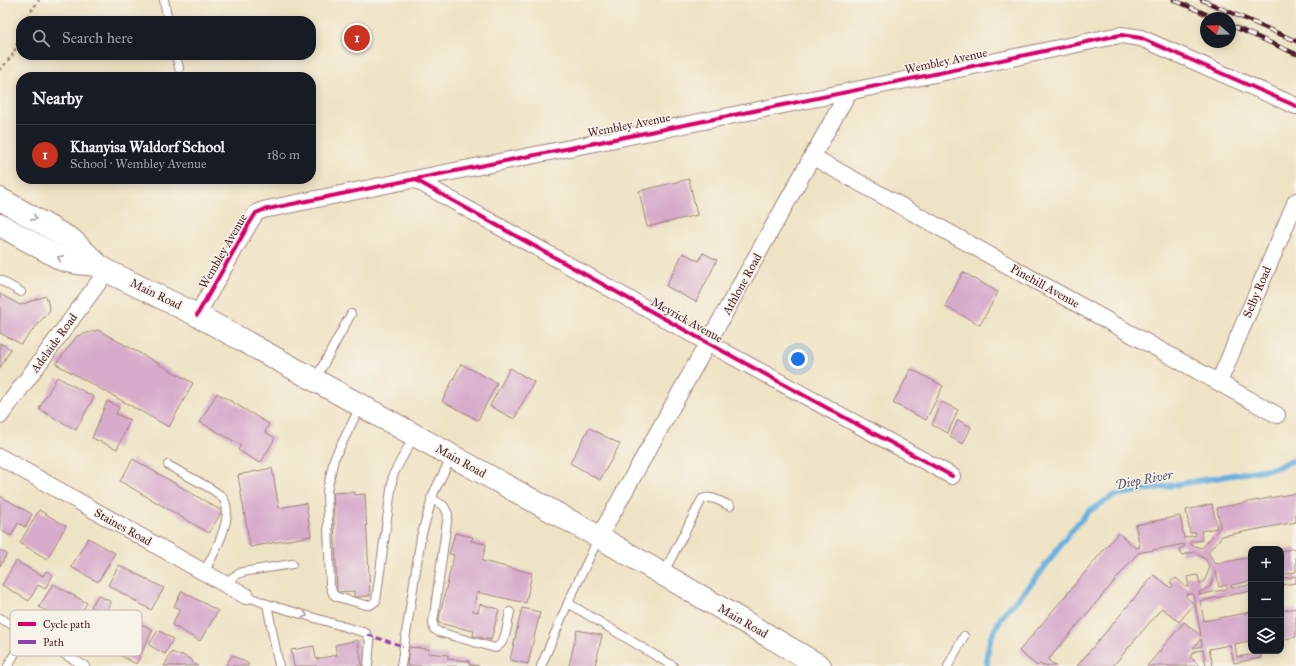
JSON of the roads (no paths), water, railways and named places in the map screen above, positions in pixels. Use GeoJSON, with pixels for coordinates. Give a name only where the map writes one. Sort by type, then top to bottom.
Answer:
{"type":"FeatureCollection","features":[{"type":"Feature","properties":{"kind":"main road","name":"Main Road"},"geometry":{"type":"LineString","coordinates":[[0,199],[72,240],[102,268]]}},
{"type":"Feature","properties":{"kind":"main road","name":"Main Road"},"geometry":{"type":"LineString","coordinates":[[0,225],[63,260],[102,268],[197,315],[599,537],[820,666]]}},
{"type":"Feature","properties":{"kind":"street","name":"Wembley Avenue"},"geometry":{"type":"LineString","coordinates":[[197,315],[249,224],[259,212],[414,179],[848,93],[933,73],[1121,35],[1141,38],[1296,106]]}},
{"type":"Feature","properties":{"kind":"street","name":"Athlone Road"},"geometry":{"type":"LineString","coordinates":[[599,537],[848,93]]}},
{"type":"Feature","properties":{"kind":"street","name":"Pinehill Avenue"},"geometry":{"type":"LineString","coordinates":[[813,157],[1277,415]]}},
{"type":"Feature","properties":{"kind":"street","name":"Meyrick Avenue"},"geometry":{"type":"LineString","coordinates":[[414,179],[708,343],[952,476]]}},
{"type":"Feature","properties":{"kind":"street","name":"Selby Road"},"geometry":{"type":"LineString","coordinates":[[1218,382],[1296,201]]}},
{"type":"Feature","properties":{"kind":"street","name":"Adelaide Road"},"geometry":{"type":"LineString","coordinates":[[0,416],[102,268]]}},
{"type":"Feature","properties":{"kind":"street","name":"Staines Road"},"geometry":{"type":"LineString","coordinates":[[0,457],[246,596]]}},
{"type":"Feature","properties":{"kind":"lane"},"geometry":{"type":"LineString","coordinates":[[164,0],[167,16]]}},
{"type":"Feature","properties":{"kind":"lane"},"geometry":{"type":"LineString","coordinates":[[177,60],[179,68]]}},
{"type":"Feature","properties":{"kind":"lane"},"geometry":{"type":"LineString","coordinates":[[0,280],[21,292]]}},
{"type":"Feature","properties":{"kind":"lane"},"geometry":{"type":"LineString","coordinates":[[315,380],[351,314]]}},
{"type":"Feature","properties":{"kind":"lane"},"geometry":{"type":"LineString","coordinates":[[361,406],[334,458],[326,492],[330,585],[333,594],[337,597],[366,605],[370,605],[376,601],[394,473],[414,435]]}},
{"type":"Feature","properties":{"kind":"lane"},"geometry":{"type":"LineString","coordinates":[[401,666],[421,537],[431,498],[452,456]]}},
{"type":"Feature","properties":{"kind":"lane"},"geometry":{"type":"LineString","coordinates":[[168,465],[218,494],[224,501],[226,514],[219,544],[204,572]]}},
{"type":"Feature","properties":{"kind":"lane"},"geometry":{"type":"LineString","coordinates":[[663,574],[702,499],[707,497],[713,498],[730,506]]}},
{"type":"Feature","properties":{"kind":"lane"},"geometry":{"type":"LineString","coordinates":[[431,498],[444,506],[447,510],[448,519],[433,622],[434,629],[439,632],[495,648],[499,647],[503,641],[510,612]]}},
{"type":"Feature","properties":{"kind":"lane"},"geometry":{"type":"LineString","coordinates":[[541,666],[568,603],[599,537]]}},
{"type":"Feature","properties":{"kind":"lane"},"geometry":{"type":"LineString","coordinates":[[223,583],[242,572],[292,564]]}},
{"type":"Feature","properties":{"kind":"lane"},"geometry":{"type":"LineString","coordinates":[[246,596],[267,604],[366,633],[370,637],[368,666]]}},
{"type":"Feature","properties":{"kind":"lane"},"geometry":{"type":"LineString","coordinates":[[568,603],[673,666]]}},
{"type":"Feature","properties":{"kind":"lane"},"geometry":{"type":"LineString","coordinates":[[267,604],[279,666]]}},
{"type":"Feature","properties":{"kind":"lane"},"geometry":{"type":"LineString","coordinates":[[0,618],[10,624]]}},
{"type":"Feature","properties":{"kind":"lane"},"geometry":{"type":"LineString","coordinates":[[948,666],[964,636]]}},
{"type":"Feature","properties":{"kind":"lane"},"geometry":{"type":"LineString","coordinates":[[8,666],[13,656]]}},
{"type":"Feature","properties":{"kind":"lane"},"geometry":{"type":"LineString","coordinates":[[67,656],[85,666]]}},
{"type":"Feature","properties":{"kind":"waterway","name":"Diep River"},"geometry":{"type":"LineString","coordinates":[[987,666],[987,655],[991,637],[1002,616],[1037,577],[1071,531],[1089,511],[1115,495],[1274,468],[1296,459]]}},
{"type":"Feature","properties":{"kind":"railway"},"geometry":{"type":"LineString","coordinates":[[1174,0],[1201,12]]}},
{"type":"Feature","properties":{"kind":"railway"},"geometry":{"type":"LineString","coordinates":[[1202,0],[1296,41]]}},
{"type":"Feature","properties":{"kind":"railway"},"geometry":{"type":"LineString","coordinates":[[1236,28],[1296,54]]}},
{"type":"Feature","properties":{"kind":"place","name":"Khanyisa Waldorf School"},"geometry":{"type":"Point","coordinates":[357,38]}}]}
